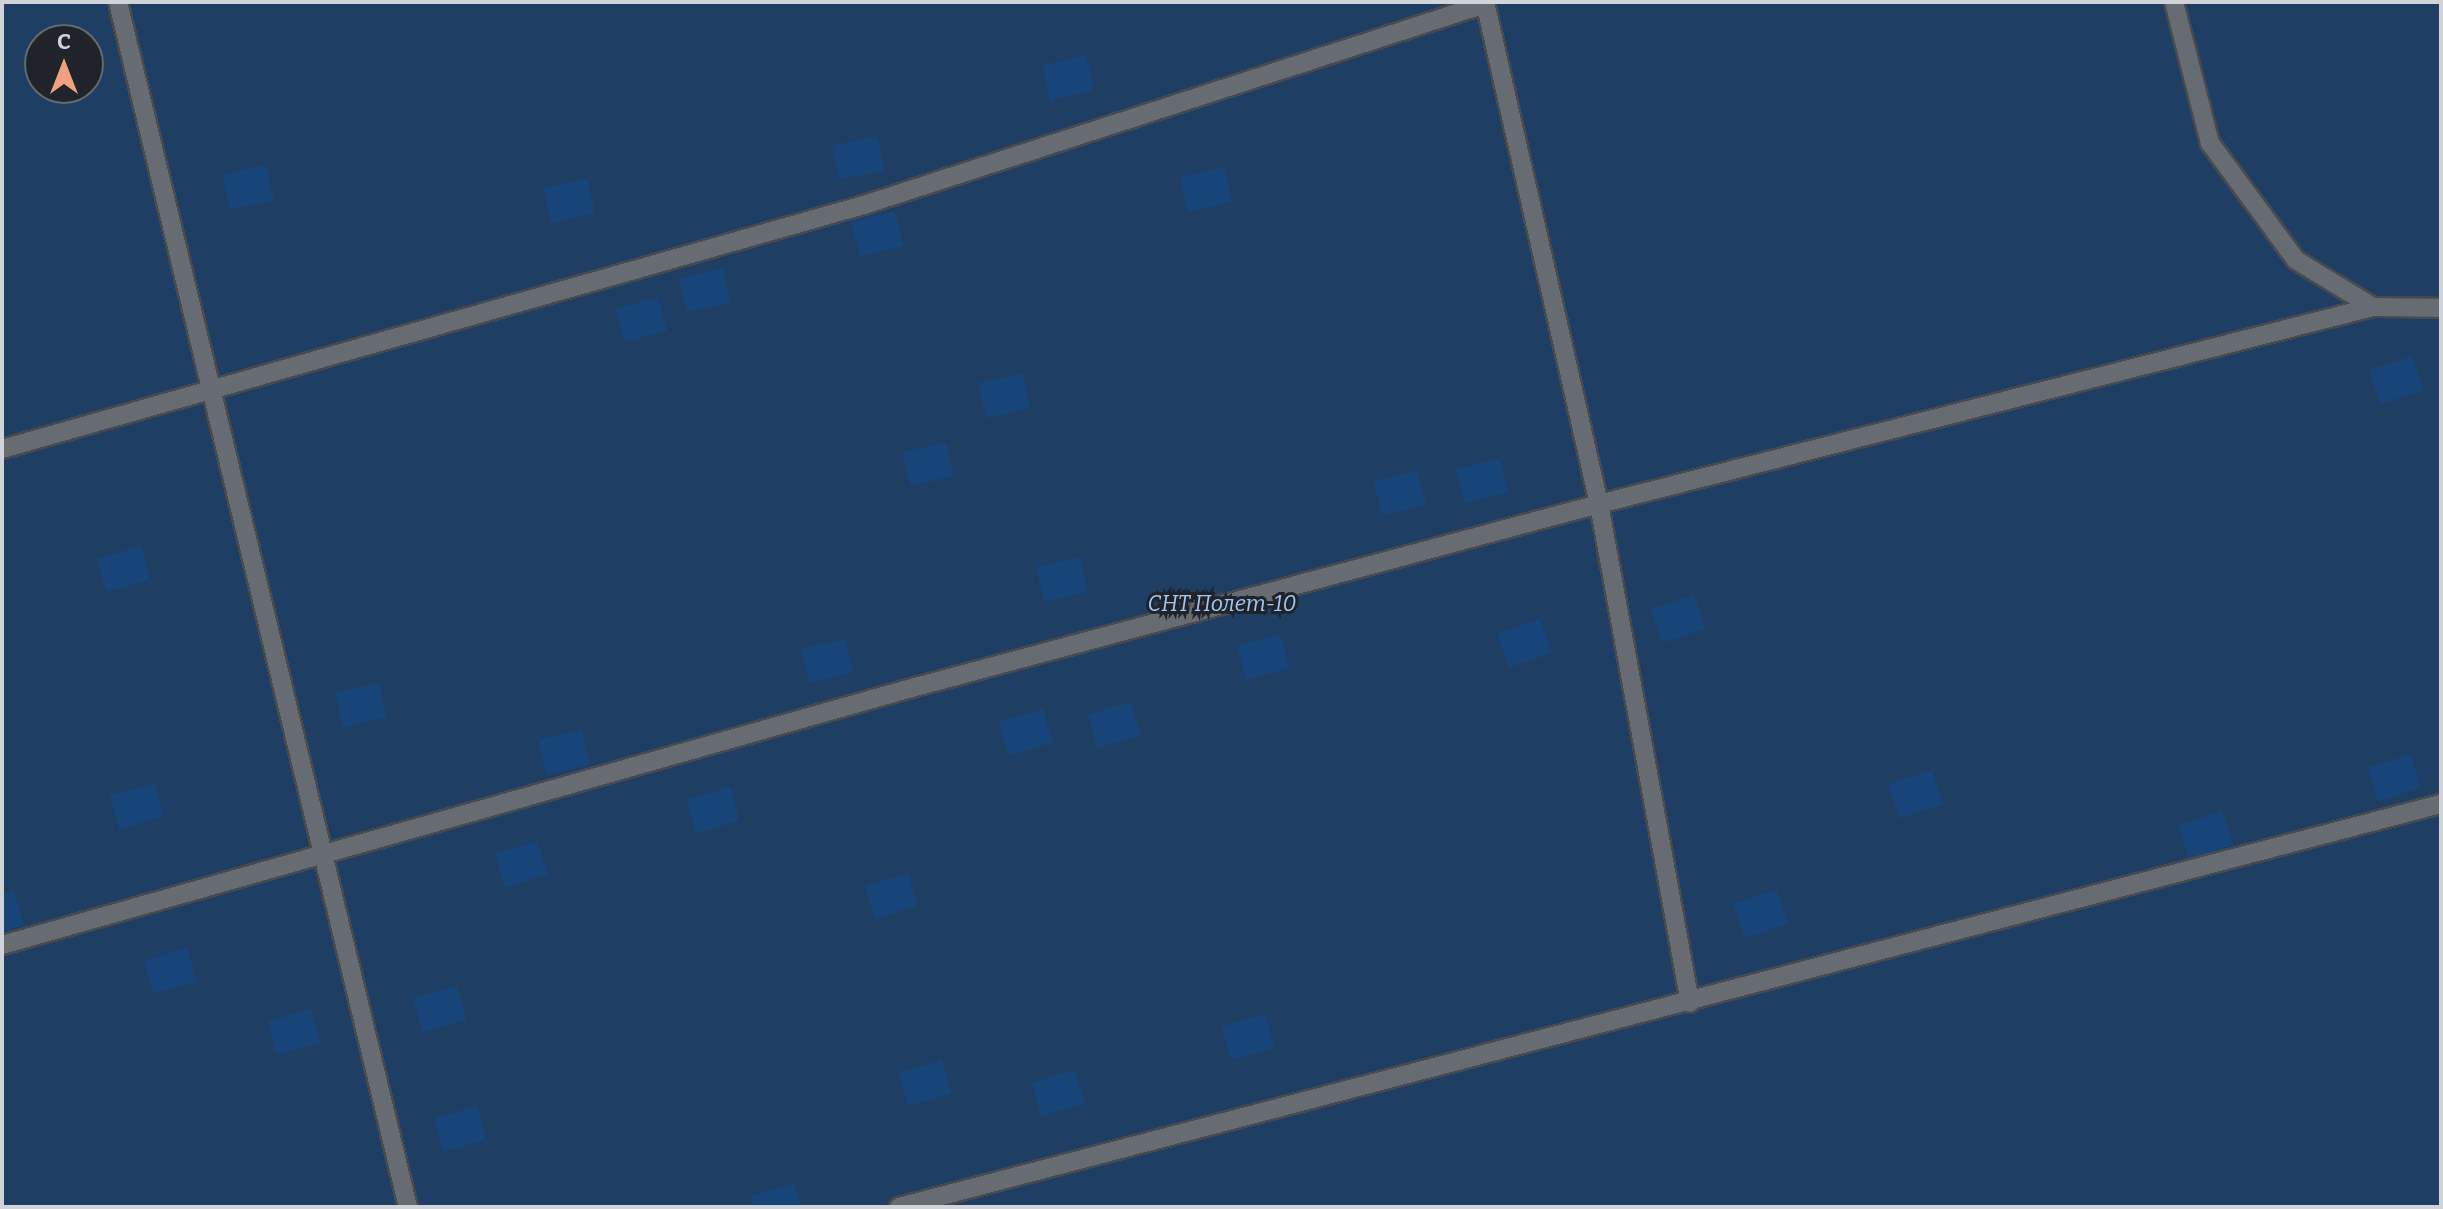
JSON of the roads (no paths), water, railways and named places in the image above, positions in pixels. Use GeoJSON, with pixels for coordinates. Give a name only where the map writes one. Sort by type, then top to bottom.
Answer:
{"type":"FeatureCollection","features":[{"type":"Feature","properties":{"kind":"lane"},"geometry":{"type":"LineString","coordinates":[[118,2],[208,387],[408,1207]]}},
{"type":"Feature","properties":{"kind":"lane"},"geometry":{"type":"LineString","coordinates":[[2174,2],[2210,143],[2296,260],[2373,307]]}},
{"type":"Feature","properties":{"kind":"lane"},"geometry":{"type":"LineString","coordinates":[[2,449],[208,387],[867,204],[1485,3],[1599,504],[1690,1003]]}},
{"type":"Feature","properties":{"kind":"lane"},"geometry":{"type":"LineString","coordinates":[[2,945],[323,858],[908,689],[1599,504],[2373,307],[2441,308]]}},
{"type":"Feature","properties":{"kind":"lane"},"geometry":{"type":"LineString","coordinates":[[899,1207],[1690,1003],[2441,804]]}},
{"type":"Feature","properties":{"kind":"park label","name":"СНТ Полет-10"},"geometry":{"type":"Point","coordinates":[1222,604]}}]}
